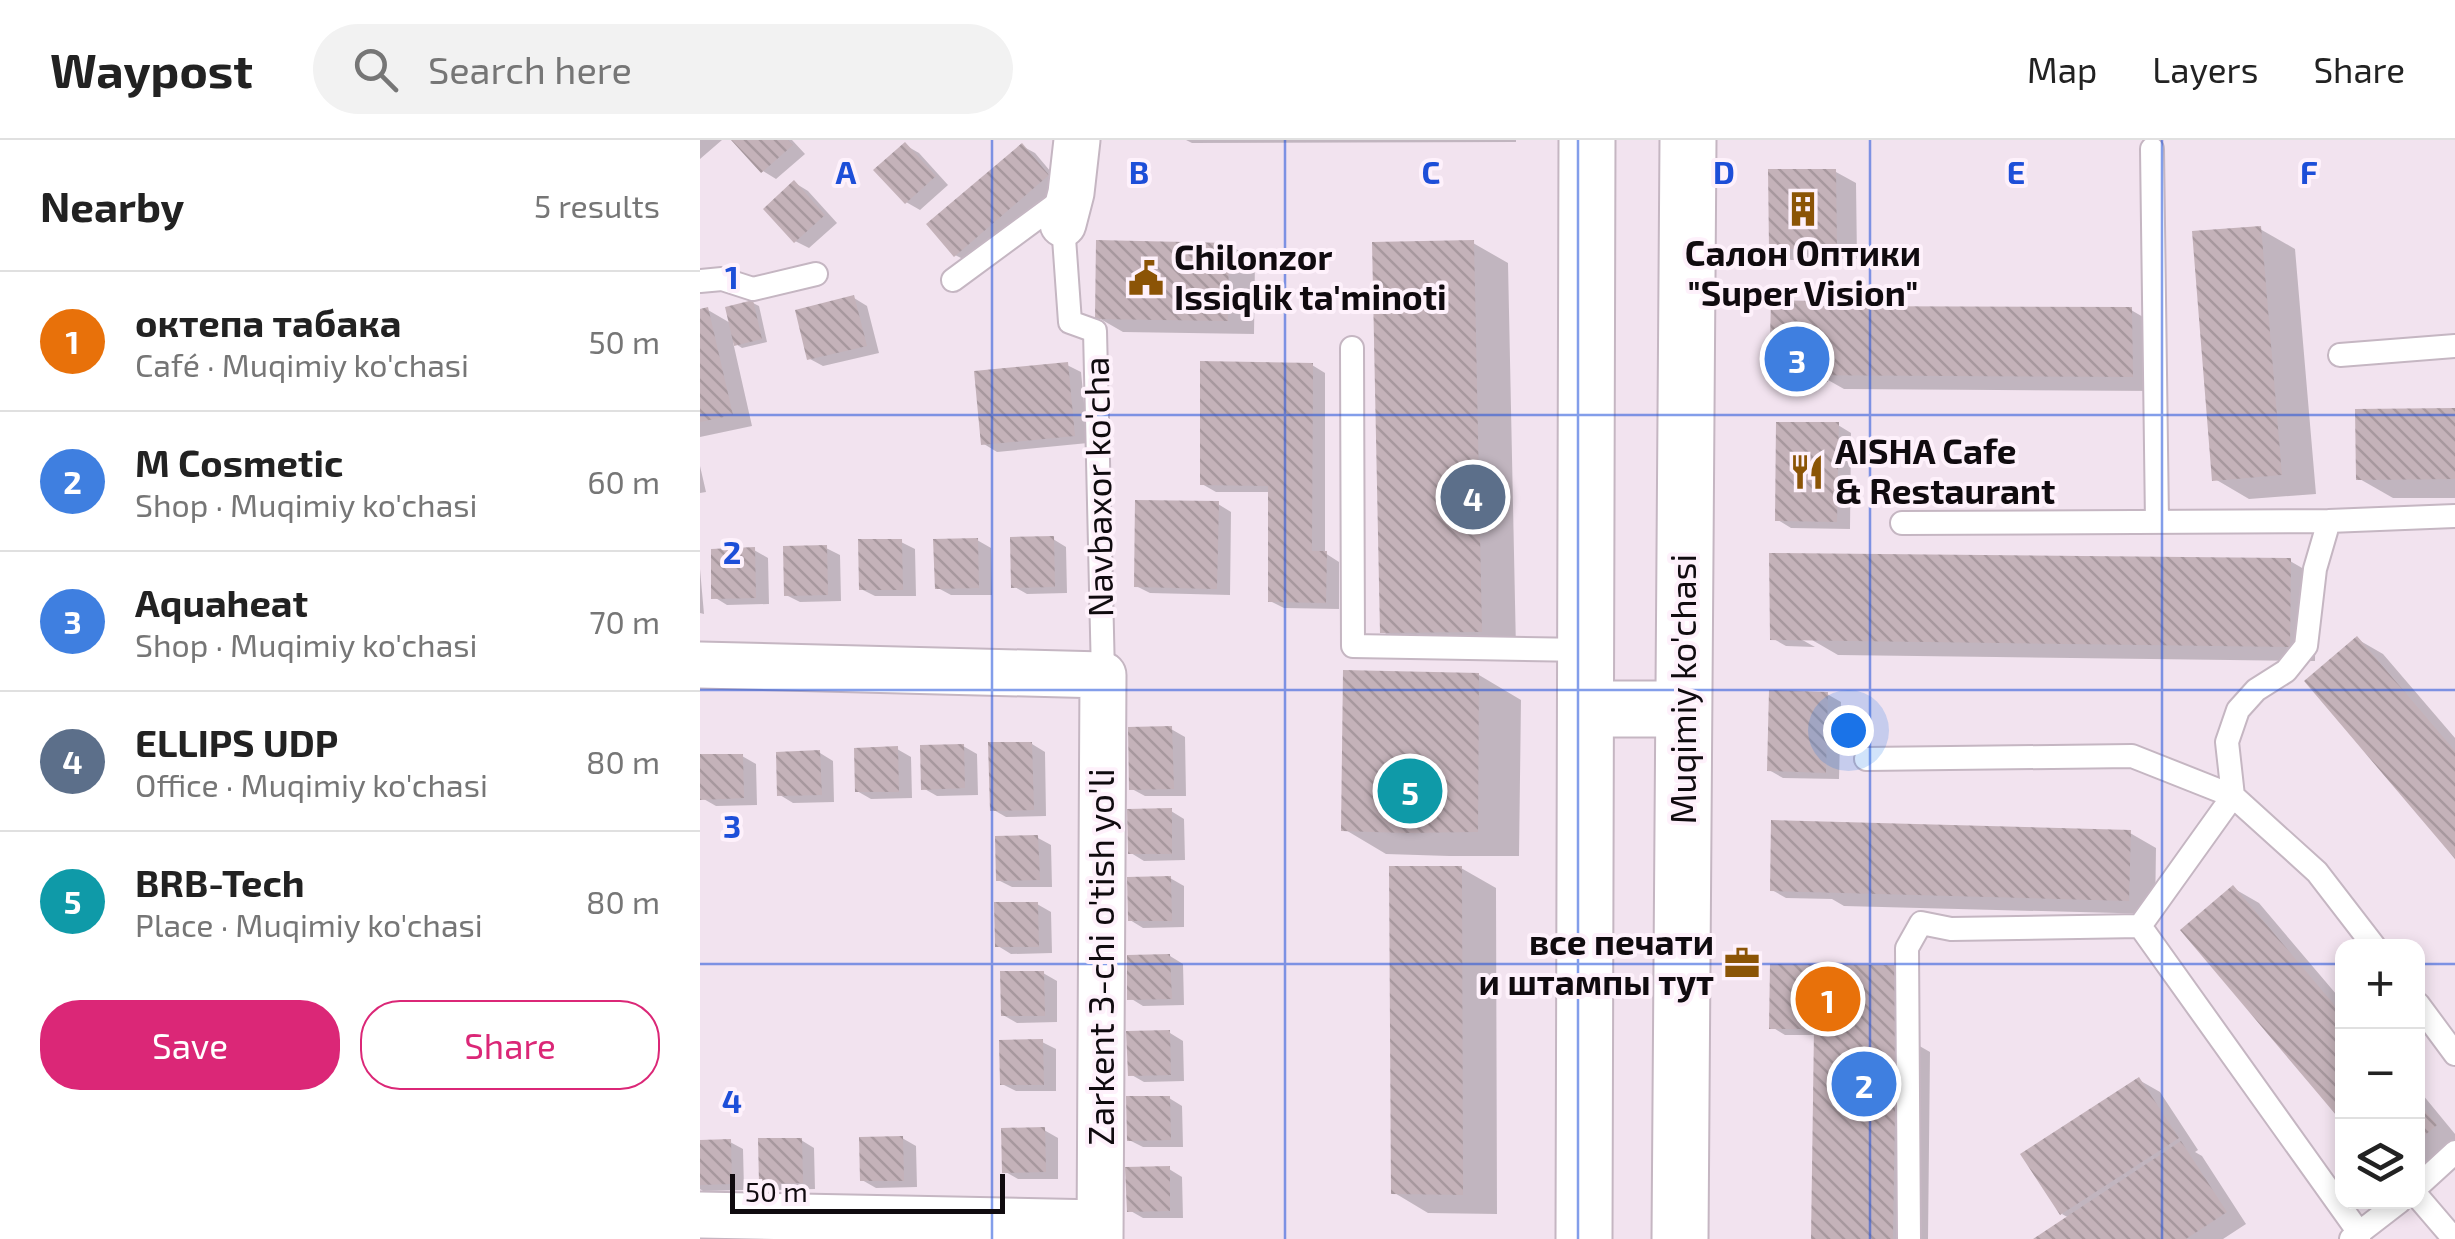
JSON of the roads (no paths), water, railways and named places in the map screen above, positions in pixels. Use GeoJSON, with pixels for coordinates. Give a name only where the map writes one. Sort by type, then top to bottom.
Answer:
{"type":"FeatureCollection","features":[{"type":"Feature","properties":{"kind":"main road"},"geometry":{"type":"LineString","coordinates":[[1584,1239],[1587,140]]}},
{"type":"Feature","properties":{"kind":"main road","name":"Muqimiy ko'chasi"},"geometry":{"type":"LineString","coordinates":[[1680,1239],[1688,140]]}},
{"type":"Feature","properties":{"kind":"main road"},"geometry":{"type":"LineString","coordinates":[[1586,709],[1684,709]]}},
{"type":"Feature","properties":{"kind":"street","name":"Navbaxor ko'cha"},"geometry":{"type":"LineString","coordinates":[[1067,209],[1077,140]]}},
{"type":"Feature","properties":{"kind":"street"},"geometry":{"type":"LineString","coordinates":[[700,665],[1103,675]]}},
{"type":"Feature","properties":{"kind":"street","name":"Zarkent 3-chi o'tish yo'li"},"geometry":{"type":"LineString","coordinates":[[1100,1231],[1103,675]]}},
{"type":"Feature","properties":{"kind":"street"},"geometry":{"type":"LineString","coordinates":[[700,1214],[1100,1231]]}},
{"type":"Feature","properties":{"kind":"lane"},"geometry":{"type":"LineString","coordinates":[[2152,150],[2157,522]]}},
{"type":"Feature","properties":{"kind":"lane"},"geometry":{"type":"LineString","coordinates":[[952,280],[1067,209]]}},
{"type":"Feature","properties":{"kind":"lane","name":"Navbaxor ko'cha"},"geometry":{"type":"LineString","coordinates":[[1067,209],[1070,322],[1095,330],[1103,675]]}},
{"type":"Feature","properties":{"kind":"lane"},"geometry":{"type":"LineString","coordinates":[[700,281],[722,279],[753,290],[816,274]]}},
{"type":"Feature","properties":{"kind":"lane"},"geometry":{"type":"LineString","coordinates":[[2340,354],[2455,346]]}},
{"type":"Feature","properties":{"kind":"lane"},"geometry":{"type":"LineString","coordinates":[[1352,348],[1354,646],[1586,650]]}},
{"type":"Feature","properties":{"kind":"lane"},"geometry":{"type":"LineString","coordinates":[[1902,523],[2455,516]]}},
{"type":"Feature","properties":{"kind":"lane"},"geometry":{"type":"LineString","coordinates":[[2140,926],[2234,796],[2227,742],[2238,710],[2256,690],[2286,670],[2306,646],[2315,569],[2329,520]]}},
{"type":"Feature","properties":{"kind":"lane"},"geometry":{"type":"LineString","coordinates":[[1866,759],[2132,756],[2234,796],[2317,872],[2369,939]]}},
{"type":"Feature","properties":{"kind":"lane"},"geometry":{"type":"LineString","coordinates":[[1909,1239],[1907,948],[1921,923],[1951,928],[2140,926]]}},
{"type":"Feature","properties":{"kind":"lane"},"geometry":{"type":"LineString","coordinates":[[2140,926],[2355,1236],[2390,1209]]}},
{"type":"Feature","properties":{"kind":"lane"},"geometry":{"type":"LineString","coordinates":[[2425,1013],[2455,1054]]}},
{"type":"Feature","properties":{"kind":"lane"},"geometry":{"type":"LineString","coordinates":[[2425,1180],[2455,1152]]}},
{"type":"Feature","properties":{"kind":"lane"},"geometry":{"type":"LineString","coordinates":[[2425,1204],[2454,1239]]}},
{"type":"Feature","properties":{"kind":"place","name":"Салон Оптики \"Super Vision\""},"geometry":{"type":"Point","coordinates":[1803,209]}},
{"type":"Feature","properties":{"kind":"place","name":"Chilonzor Issiqlik ta'minoti"},"geometry":{"type":"Point","coordinates":[1146,278]}},
{"type":"Feature","properties":{"kind":"place","name":"Aquaheat"},"geometry":{"type":"Point","coordinates":[1797,359]}},
{"type":"Feature","properties":{"kind":"place","name":"AISHA Cafe & Restaurant"},"geometry":{"type":"Point","coordinates":[1807,472]}},
{"type":"Feature","properties":{"kind":"place","name":"ELLIPS UDP"},"geometry":{"type":"Point","coordinates":[1473,497]}},
{"type":"Feature","properties":{"kind":"place","name":"BRB-Tech"},"geometry":{"type":"Point","coordinates":[1410,791]}},
{"type":"Feature","properties":{"kind":"place","name":"все печати и штампы тут"},"geometry":{"type":"Point","coordinates":[1742,963]}},
{"type":"Feature","properties":{"kind":"place","name":"октепа табака"},"geometry":{"type":"Point","coordinates":[1828,999]}},
{"type":"Feature","properties":{"kind":"place","name":"M Cosmetic"},"geometry":{"type":"Point","coordinates":[1864,1084]}}]}
